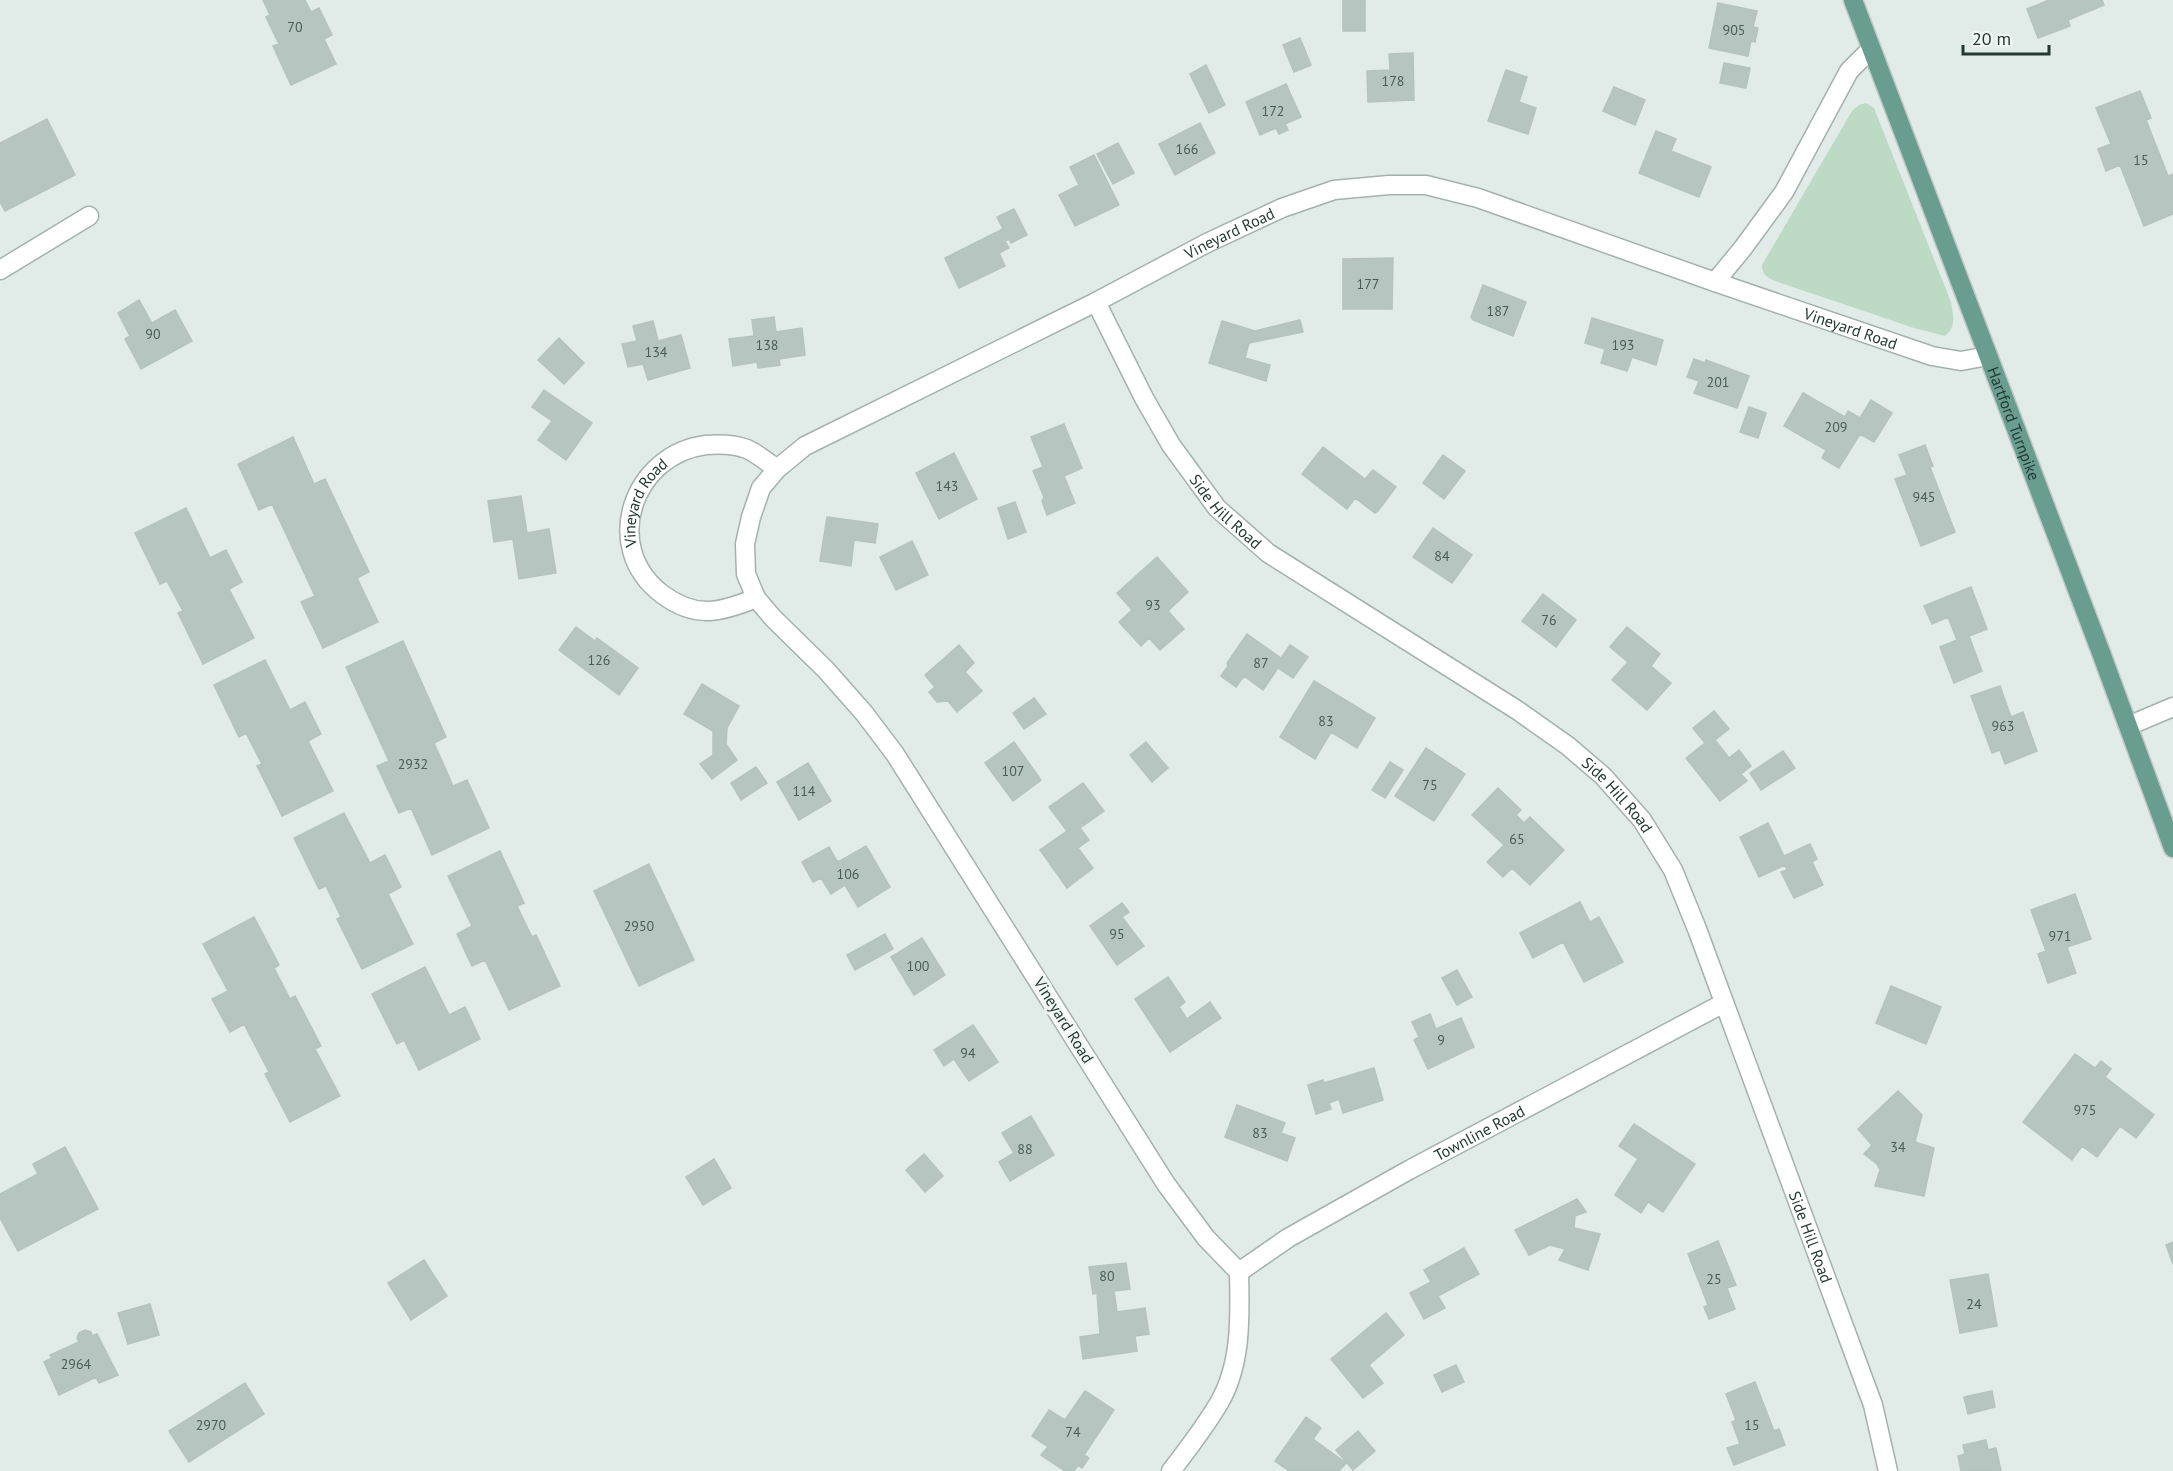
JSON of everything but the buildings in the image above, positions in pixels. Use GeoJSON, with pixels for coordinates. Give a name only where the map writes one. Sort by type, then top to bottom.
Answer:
{"type":"FeatureCollection","features":[{"type":"Feature","properties":{"kind":"main road","name":"Hartford Turnpike"},"geometry":{"type":"LineString","coordinates":[[1853,0],[2173,848]]}},
{"type":"Feature","properties":{"kind":"street"},"geometry":{"type":"LineString","coordinates":[[1715,282],[1784,192],[1849,71],[1872,49]]}},
{"type":"Feature","properties":{"kind":"street","name":"Vineyard Road"},"geometry":{"type":"LineString","coordinates":[[1239,1272],[1206,1238],[1166,1184],[895,754],[864,713],[826,670],[756,598],[746,574],[745,544],[761,488],[777,469],[805,446],[1096,302],[1207,243],[1282,208],[1334,190],[1389,185],[1426,185],[1478,198],[1932,356],[1961,361],[1988,356]]}},
{"type":"Feature","properties":{"kind":"street"},"geometry":{"type":"LineString","coordinates":[[0,270],[89,216]]}},
{"type":"Feature","properties":{"kind":"street","name":"Side Hill Road"},"geometry":{"type":"LineString","coordinates":[[1096,302],[1144,398],[1171,445],[1217,508],[1268,553],[1516,710],[1568,746],[1603,776],[1642,820],[1673,870],[1698,929],[1873,1405],[1888,1471]]}},
{"type":"Feature","properties":{"kind":"street","name":"Vineyard Road"},"geometry":{"type":"LineString","coordinates":[[756,598],[728,609],[697,611],[671,601],[651,585],[635,564],[628,539],[632,509],[643,484],[662,461],[689,447],[720,444],[744,448],[759,455],[777,469]]}},
{"type":"Feature","properties":{"kind":"street"},"geometry":{"type":"LineString","coordinates":[[2128,726],[2173,707]]}},
{"type":"Feature","properties":{"kind":"street","name":"Townline Road"},"geometry":{"type":"LineString","coordinates":[[1239,1272],[1288,1238],[1409,1170],[1724,1003]]}},
{"type":"Feature","properties":{"kind":"street"},"geometry":{"type":"LineString","coordinates":[[1171,1471],[1220,1402],[1230,1379],[1239,1329],[1239,1272]]}},
{"type":"Feature","properties":{"kind":"green space"},"geometry":{"type":"Polygon","coordinates":[[[1866,103],[1874,108],[1951,302],[1953,324],[1945,336],[1914,328],[1775,281],[1767,277],[1763,271],[1762,265],[1852,111],[1866,103]]]}}]}
